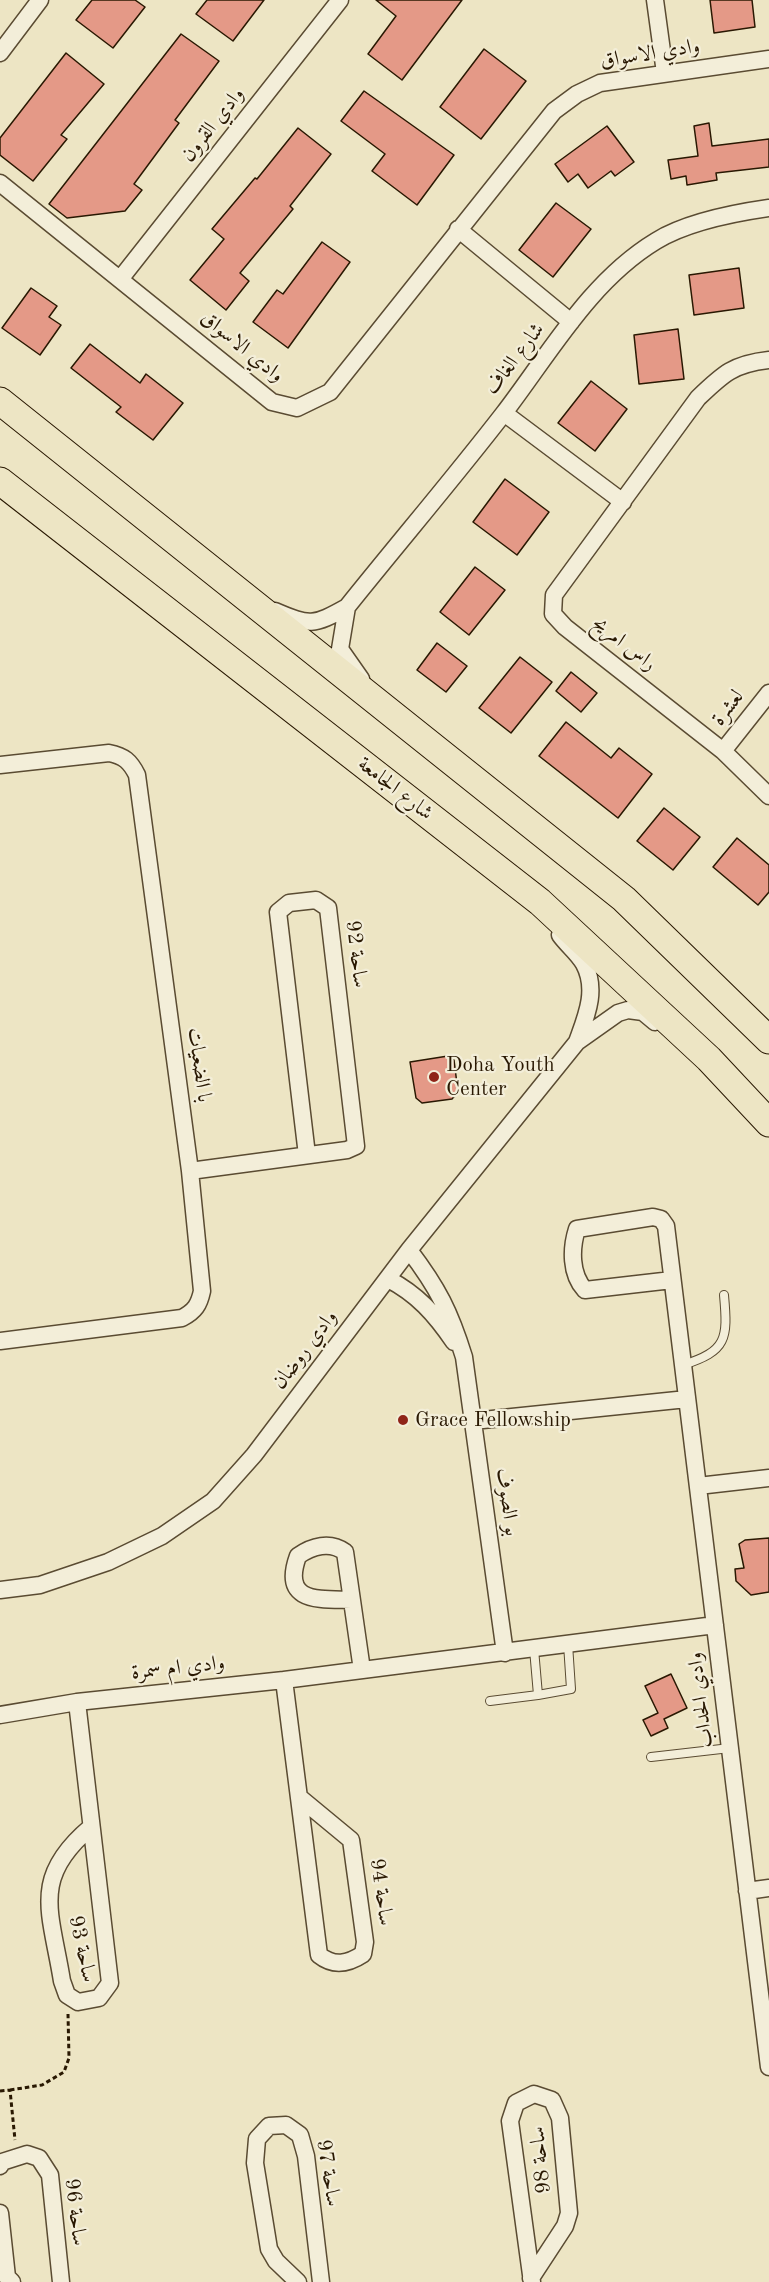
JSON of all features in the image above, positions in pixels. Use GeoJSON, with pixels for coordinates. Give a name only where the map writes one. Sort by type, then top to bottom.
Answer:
{"type":"FeatureCollection","features":[{"type":"Feature","properties":{"kind":"main road"},"geometry":{"type":"LineString","coordinates":[[0,401],[624,898],[769,1040]]}},
{"type":"Feature","properties":{"kind":"main road","name":"شارع الجامعة"},"geometry":{"type":"LineString","coordinates":[[0,481],[540,902],[709,1059],[769,1123]]}},
{"type":"Feature","properties":{"kind":"street"},"geometry":{"type":"LineString","coordinates":[[0,53],[40,0]]}},
{"type":"Feature","properties":{"kind":"street","name":"وادي القرون"},"geometry":{"type":"LineString","coordinates":[[121,278],[340,0]]}},
{"type":"Feature","properties":{"kind":"street"},"geometry":{"type":"LineString","coordinates":[[655,0],[664,73]]}},
{"type":"Feature","properties":{"kind":"street","name":"وادي الاسواق"},"geometry":{"type":"LineString","coordinates":[[0,183],[121,278],[272,402],[297,408],[330,392],[554,111],[600,83],[769,59]]}},
{"type":"Feature","properties":{"kind":"street","name":"شارع الغاف"},"geometry":{"type":"LineString","coordinates":[[248,600],[302,622],[321,621],[346,607],[504,413],[571,322],[613,274],[657,240],[727,213],[769,208]]}},
{"type":"Feature","properties":{"kind":"street"},"geometry":{"type":"LineString","coordinates":[[458,229],[571,322]]}},
{"type":"Feature","properties":{"kind":"street","name":"راس امريح"},"geometry":{"type":"LineString","coordinates":[[769,360],[744,363],[722,376],[698,398],[554,595],[553,614],[565,627],[723,751],[769,796]]}},
{"type":"Feature","properties":{"kind":"street"},"geometry":{"type":"LineString","coordinates":[[504,413],[623,502]]}},
{"type":"Feature","properties":{"kind":"street"},"geometry":{"type":"LineString","coordinates":[[346,607],[340,649],[355,672],[396,718]]}},
{"type":"Feature","properties":{"kind":"street","name":"لعشرة"},"geometry":{"type":"LineString","coordinates":[[723,751],[769,693]]}},
{"type":"Feature","properties":{"kind":"street","name":"با الضعيات"},"geometry":{"type":"LineString","coordinates":[[0,765],[109,753],[123,756],[132,764],[137,775],[190,1171],[202,1291],[200,1302],[194,1311],[182,1318],[0,1341]]}},
{"type":"Feature","properties":{"kind":"street","name":"ساحة 92"},"geometry":{"type":"LineString","coordinates":[[190,1171],[347,1150],[356,1146],[357,1137],[328,908],[316,900],[289,903],[278,912],[307,1155]]}},
{"type":"Feature","properties":{"kind":"street","name":"وادي روضان"},"geometry":{"type":"LineString","coordinates":[[540,902],[589,975],[591,1000],[577,1042]]}},
{"type":"Feature","properties":{"kind":"street","name":"وادي روضان"},"geometry":{"type":"LineString","coordinates":[[0,1590],[40,1585],[108,1562],[162,1536],[213,1501],[254,1455],[409,1250],[577,1042],[618,1013],[628,1010],[643,1012],[679,1042],[709,1059]]}},
{"type":"Feature","properties":{"kind":"street","name":"وادي الحداب"},"geometry":{"type":"LineString","coordinates":[[672,1280],[585,1290],[578,1281],[573,1261],[577,1229],[653,1217],[661,1219],[666,1226],[769,2067]]}},
{"type":"Feature","properties":{"kind":"street","name":"بو الصوف"},"geometry":{"type":"LineString","coordinates":[[409,1250],[440,1294],[452,1317],[464,1357],[505,1653]]}},
{"type":"Feature","properties":{"kind":"street","name":"بو الصوف"},"geometry":{"type":"LineString","coordinates":[[388,1279],[409,1290],[437,1316],[464,1357]]}},
{"type":"Feature","properties":{"kind":"street"},"geometry":{"type":"LineString","coordinates":[[473,1421],[687,1399]]}},
{"type":"Feature","properties":{"kind":"street"},"geometry":{"type":"LineString","coordinates":[[698,1486],[769,1478]]}},
{"type":"Feature","properties":{"kind":"street"},"geometry":{"type":"LineString","coordinates":[[351,1600],[362,1670]]}},
{"type":"Feature","properties":{"kind":"street","name":"وادي ام سمرة"},"geometry":{"type":"LineString","coordinates":[[0,1715],[76,1702],[284,1680],[715,1625]]}},
{"type":"Feature","properties":{"kind":"street","name":"ساحة 94"},"geometry":{"type":"LineString","coordinates":[[284,1680],[319,1955],[333,1964],[352,1961],[363,1954],[365,1941],[351,1840],[299,1797]]}},
{"type":"Feature","properties":{"kind":"street","name":"ساحة 93"},"geometry":{"type":"LineString","coordinates":[[76,1702],[110,1983],[99,1998],[78,2002],[67,1995],[62,1982],[48,1894],[53,1871],[70,1844],[91,1827]]}},
{"type":"Feature","properties":{"kind":"street"},"geometry":{"type":"LineString","coordinates":[[747,1891],[769,1888]]}},
{"type":"Feature","properties":{"kind":"street","name":"ساحة 98"},"geometry":{"type":"LineString","coordinates":[[534,2094],[552,2100],[560,2118],[569,2213],[565,2226],[532,2280],[510,2121],[516,2103],[534,2094]]}},
{"type":"Feature","properties":{"kind":"street","name":"ساحة 97"},"geometry":{"type":"LineString","coordinates":[[298,2282],[276,2261],[269,2250],[255,2163],[257,2139],[269,2126],[286,2125],[300,2135],[306,2156],[321,2282]]}},
{"type":"Feature","properties":{"kind":"street","name":"ساحة 96"},"geometry":{"type":"LineString","coordinates":[[16,2156],[27,2154],[39,2158],[50,2175],[61,2282]]}},
{"type":"Feature","properties":{"kind":"street"},"geometry":{"type":"LineString","coordinates":[[0,2166],[2,2162],[16,2156]]}},
{"type":"Feature","properties":{"kind":"street"},"geometry":{"type":"LineString","coordinates":[[0,2213],[7,2277],[12,2282]]}},
{"type":"Feature","properties":{"kind":"lane"},"geometry":{"type":"LineString","coordinates":[[683,1365],[707,1357],[721,1346],[727,1329],[724,1295]]}},
{"type":"Feature","properties":{"kind":"lane"},"geometry":{"type":"LineString","coordinates":[[490,1701],[571,1689],[568,1644]]}},
{"type":"Feature","properties":{"kind":"lane"},"geometry":{"type":"LineString","coordinates":[[534,1649],[538,1695]]}},
{"type":"Feature","properties":{"kind":"lane"},"geometry":{"type":"LineString","coordinates":[[651,1757],[730,1748]]}},
{"type":"Feature","properties":{"kind":"path"},"geometry":{"type":"LineString","coordinates":[[0,2091],[42,2085],[64,2072],[69,2058],[67,1995]]}},
{"type":"Feature","properties":{"kind":"path"},"geometry":{"type":"LineString","coordinates":[[10,2090],[16,2156]]}},
{"type":"Feature","properties":{"kind":"building"},"geometry":{"type":"Polygon","coordinates":[[[92,0],[135,0],[145,7],[113,48],[76,20],[92,0]]]}},
{"type":"Feature","properties":{"kind":"building"},"geometry":{"type":"Polygon","coordinates":[[[207,0],[264,0],[233,41],[196,14],[207,0]]]}},
{"type":"Feature","properties":{"kind":"building"},"geometry":{"type":"Polygon","coordinates":[[[376,0],[462,0],[402,80],[368,54],[396,16],[376,0]]]}},
{"type":"Feature","properties":{"kind":"building"},"geometry":{"type":"Polygon","coordinates":[[[710,0],[752,0],[755,27],[714,33],[710,0]]]}},
{"type":"Feature","properties":{"kind":"building"},"geometry":{"type":"Polygon","coordinates":[[[181,34],[219,61],[175,120],[179,123],[134,184],[142,190],[125,211],[67,218],[49,204],[181,34]]]}},
{"type":"Feature","properties":{"kind":"building"},"geometry":{"type":"Polygon","coordinates":[[[484,49],[526,81],[481,139],[440,107],[484,49]]]}},
{"type":"Feature","properties":{"kind":"building"},"geometry":{"type":"Polygon","coordinates":[[[66,53],[104,84],[61,135],[67,139],[33,181],[0,155],[0,138],[66,53]]]}},
{"type":"Feature","properties":{"kind":"building"},"geometry":{"type":"Polygon","coordinates":[[[364,91],[454,155],[417,205],[372,171],[385,154],[341,121],[364,91]]]}},
{"type":"Feature","properties":{"kind":"building"},"geometry":{"type":"Polygon","coordinates":[[[709,123],[712,146],[769,139],[769,167],[716,173],[717,180],[687,185],[686,176],[671,179],[668,160],[698,156],[694,126],[709,123]]]}},
{"type":"Feature","properties":{"kind":"building"},"geometry":{"type":"Polygon","coordinates":[[[607,126],[634,162],[615,176],[611,171],[588,188],[578,174],[568,182],[555,164],[607,126]]]}},
{"type":"Feature","properties":{"kind":"building"},"geometry":{"type":"Polygon","coordinates":[[[298,128],[331,154],[290,206],[293,209],[240,273],[249,281],[226,310],[190,280],[224,239],[212,229],[255,178],[257,179],[298,128]]]}},
{"type":"Feature","properties":{"kind":"building"},"geometry":{"type":"Polygon","coordinates":[[[556,203],[591,229],[553,277],[519,250],[556,203]]]}},
{"type":"Feature","properties":{"kind":"building"},"geometry":{"type":"Polygon","coordinates":[[[322,242],[350,262],[288,348],[253,322],[277,290],[283,294],[322,242]]]}},
{"type":"Feature","properties":{"kind":"building"},"geometry":{"type":"Polygon","coordinates":[[[739,268],[744,308],[694,315],[689,275],[739,268]]]}},
{"type":"Feature","properties":{"kind":"building"},"geometry":{"type":"Polygon","coordinates":[[[31,288],[57,306],[49,317],[61,325],[40,355],[2,328],[31,288]]]}},
{"type":"Feature","properties":{"kind":"building"},"geometry":{"type":"Polygon","coordinates":[[[678,329],[684,379],[639,384],[634,335],[678,329]]]}},
{"type":"Feature","properties":{"kind":"building"},"geometry":{"type":"Polygon","coordinates":[[[90,344],[140,383],[146,374],[183,403],[153,440],[116,412],[121,407],[71,368],[90,344]]]}},
{"type":"Feature","properties":{"kind":"building"},"geometry":{"type":"Polygon","coordinates":[[[591,381],[627,409],[595,451],[558,423],[591,381]]]}},
{"type":"Feature","properties":{"kind":"building"},"geometry":{"type":"Polygon","coordinates":[[[505,479],[549,512],[517,555],[473,522],[505,479]]]}},
{"type":"Feature","properties":{"kind":"building"},"geometry":{"type":"Polygon","coordinates":[[[475,567],[505,590],[469,635],[440,612],[475,567]]]}},
{"type":"Feature","properties":{"kind":"building"},"geometry":{"type":"Polygon","coordinates":[[[437,643],[467,666],[446,692],[417,670],[437,643]]]}},
{"type":"Feature","properties":{"kind":"building"},"geometry":{"type":"Polygon","coordinates":[[[520,657],[552,682],[511,733],[479,708],[520,657]]]}},
{"type":"Feature","properties":{"kind":"building"},"geometry":{"type":"Polygon","coordinates":[[[571,672],[597,693],[581,712],[556,691],[571,672]]]}},
{"type":"Feature","properties":{"kind":"building"},"geometry":{"type":"Polygon","coordinates":[[[566,722],[611,758],[619,748],[652,774],[618,818],[539,756],[566,722]]]}},
{"type":"Feature","properties":{"kind":"building"},"geometry":{"type":"Polygon","coordinates":[[[664,808],[700,837],[673,870],[637,841],[664,808]]]}},
{"type":"Feature","properties":{"kind":"building"},"geometry":{"type":"Polygon","coordinates":[[[737,838],[769,865],[769,892],[758,905],[713,867],[737,838]]]}},
{"type":"Feature","properties":{"kind":"building","name":"Doha Youth Center"},"geometry":{"type":"Polygon","coordinates":[[[448,1056],[454,1060],[458,1092],[452,1099],[422,1103],[416,1098],[410,1062],[448,1056]]]}},
{"type":"Feature","properties":{"kind":"building"},"geometry":{"type":"Polygon","coordinates":[[[769,1538],[769,1592],[751,1595],[736,1581],[735,1569],[744,1568],[739,1544],[745,1540],[769,1538]]]}},
{"type":"Feature","properties":{"kind":"building"},"geometry":{"type":"Polygon","coordinates":[[[671,1674],[687,1708],[664,1719],[668,1728],[651,1736],[643,1720],[658,1713],[645,1686],[671,1674]]]}},
{"type":"Feature","properties":{"kind":"place","name":"Doha Youth Center"},"geometry":{"type":"Point","coordinates":[434,1077]}},
{"type":"Feature","properties":{"kind":"place","name":"Grace Fellowship"},"geometry":{"type":"Point","coordinates":[403,1420]}}]}
